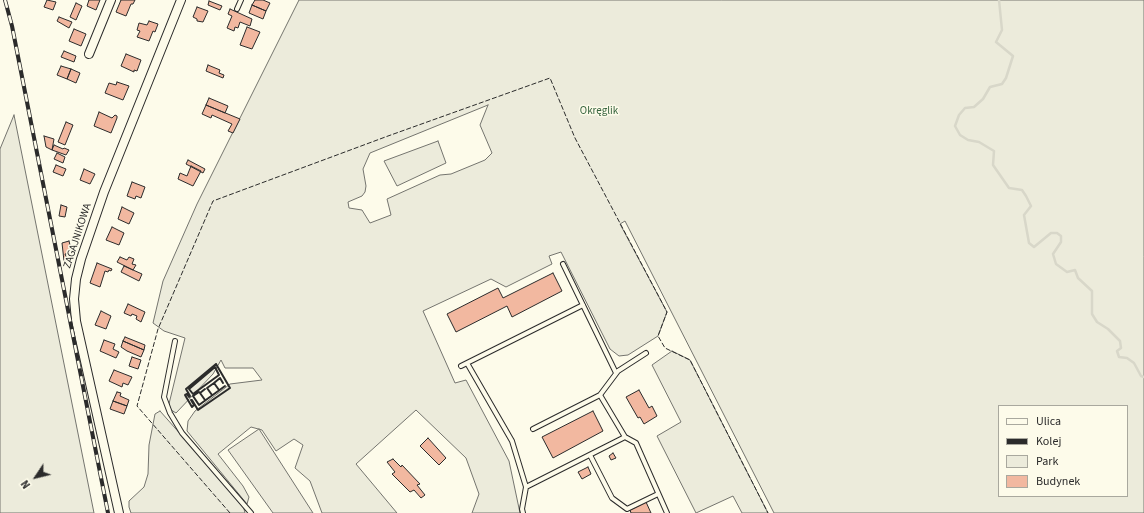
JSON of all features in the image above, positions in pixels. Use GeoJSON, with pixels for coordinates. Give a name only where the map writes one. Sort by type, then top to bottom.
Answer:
{"type":"FeatureCollection","features":[{"type":"Feature","properties":{"kind":"street"},"geometry":{"type":"LineString","coordinates":[[89,54],[111,0]]}},
{"type":"Feature","properties":{"kind":"street","name":"ZAGAJNIKOWA"},"geometry":{"type":"LineString","coordinates":[[119,513],[76,322],[74,299],[76,279],[81,259],[104,192],[181,0]]}},
{"type":"Feature","properties":{"kind":"lane"},"geometry":{"type":"LineString","coordinates":[[237,9],[241,0]]}},
{"type":"Feature","properties":{"kind":"lane"},"geometry":{"type":"LineString","coordinates":[[563,264],[616,373]]}},
{"type":"Feature","properties":{"kind":"lane"},"geometry":{"type":"LineString","coordinates":[[461,366],[583,304]]}},
{"type":"Feature","properties":{"kind":"lane"},"geometry":{"type":"LineString","coordinates":[[175,341],[164,397],[170,413],[182,433],[251,513]]}},
{"type":"Feature","properties":{"kind":"lane"},"geometry":{"type":"LineString","coordinates":[[533,429],[600,395],[616,373],[646,353]]}},
{"type":"Feature","properties":{"kind":"lane"},"geometry":{"type":"LineString","coordinates":[[467,362],[512,441],[526,487],[522,508],[524,513]]}},
{"type":"Feature","properties":{"kind":"lane"},"geometry":{"type":"LineString","coordinates":[[600,395],[626,437],[636,443],[667,513]]}},
{"type":"Feature","properties":{"kind":"lane"},"geometry":{"type":"LineString","coordinates":[[526,487],[626,437]]}},
{"type":"Feature","properties":{"kind":"lane"},"geometry":{"type":"LineString","coordinates":[[590,455],[612,498],[627,509],[658,494]]}},
{"type":"Feature","properties":{"kind":"green space","name":"Okręglik"},"geometry":{"type":"Polygon","coordinates":[[[299,0],[1144,0],[1144,513],[774,513],[625,221],[620,224],[667,312],[658,336],[628,355],[619,356],[610,349],[561,252],[549,256],[552,264],[506,287],[491,279],[423,311],[455,383],[466,380],[509,461],[520,513],[472,513],[479,494],[466,458],[416,410],[356,464],[397,513],[322,513],[310,481],[295,468],[303,445],[294,439],[276,451],[262,430],[251,427],[218,454],[243,486],[249,497],[247,504],[187,431],[188,421],[195,411],[230,384],[262,380],[253,368],[225,368],[221,360],[213,374],[176,413],[168,408],[185,338],[164,331],[153,323],[163,281],[197,204],[299,0]],[[488,105],[370,153],[363,169],[366,186],[365,192],[362,196],[348,202],[349,208],[362,210],[370,223],[391,215],[387,199],[440,175],[451,174],[485,160],[492,153],[480,125],[488,105]]]}},
{"type":"Feature","properties":{"kind":"green space"},"geometry":{"type":"Polygon","coordinates":[[[14,115],[94,513],[0,513],[0,149],[14,115]]]}},
{"type":"Feature","properties":{"kind":"green space"},"geometry":{"type":"Polygon","coordinates":[[[438,141],[446,163],[397,186],[384,161],[438,141]]]}},
{"type":"Feature","properties":{"kind":"green space"},"geometry":{"type":"Polygon","coordinates":[[[672,351],[690,360],[768,513],[742,513],[733,496],[696,513],[657,436],[681,422],[652,365],[672,351]]]}},
{"type":"Feature","properties":{"kind":"green space"},"geometry":{"type":"Polygon","coordinates":[[[160,411],[243,505],[245,513],[131,513],[129,501],[144,487],[148,474],[149,445],[155,414],[160,411]]]}},
{"type":"Feature","properties":{"kind":"shaded area"},"geometry":{"type":"Polygon","coordinates":[[[259,429],[313,513],[273,513],[228,450],[259,429]]]}},
{"type":"Feature","properties":{"kind":"building"},"geometry":{"type":"Polygon","coordinates":[[[47,0],[56,2],[53,10],[44,7],[47,0]]]}},
{"type":"Feature","properties":{"kind":"building"},"geometry":{"type":"Polygon","coordinates":[[[89,0],[100,0],[96,10],[87,6],[89,0]]]}},
{"type":"Feature","properties":{"kind":"building"},"geometry":{"type":"Polygon","coordinates":[[[121,0],[135,0],[133,4],[131,4],[126,16],[116,12],[121,0]]]}},
{"type":"Feature","properties":{"kind":"building"},"geometry":{"type":"Polygon","coordinates":[[[255,0],[263,0],[270,3],[266,11],[252,5],[255,0]]]}},
{"type":"Feature","properties":{"kind":"building"},"geometry":{"type":"Polygon","coordinates":[[[209,1],[222,6],[220,10],[208,5],[209,1]]]}},
{"type":"Feature","properties":{"kind":"building"},"geometry":{"type":"Polygon","coordinates":[[[76,3],[82,6],[76,20],[70,17],[76,3]]]}},
{"type":"Feature","properties":{"kind":"building"},"geometry":{"type":"Polygon","coordinates":[[[252,5],[266,11],[263,19],[249,13],[252,5]]]}},
{"type":"Feature","properties":{"kind":"building"},"geometry":{"type":"Polygon","coordinates":[[[197,7],[208,11],[203,22],[197,21],[197,19],[193,17],[197,7]]]}},
{"type":"Feature","properties":{"kind":"building"},"geometry":{"type":"Polygon","coordinates":[[[230,9],[252,19],[250,26],[240,22],[238,28],[235,27],[234,31],[227,28],[232,16],[228,14],[230,9]]]}},
{"type":"Feature","properties":{"kind":"building"},"geometry":{"type":"Polygon","coordinates":[[[59,17],[72,22],[69,28],[57,21],[59,17]]]}},
{"type":"Feature","properties":{"kind":"building"},"geometry":{"type":"Polygon","coordinates":[[[149,21],[158,24],[149,41],[137,37],[140,31],[137,30],[139,23],[147,25],[149,21]]]}},
{"type":"Feature","properties":{"kind":"building"},"geometry":{"type":"Polygon","coordinates":[[[247,27],[260,32],[252,49],[240,45],[247,27]]]}},
{"type":"Feature","properties":{"kind":"building"},"geometry":{"type":"Polygon","coordinates":[[[74,29],[86,34],[81,46],[69,41],[74,29]]]}},
{"type":"Feature","properties":{"kind":"building"},"geometry":{"type":"Polygon","coordinates":[[[64,51],[76,56],[74,62],[61,57],[64,51]]]}},
{"type":"Feature","properties":{"kind":"building"},"geometry":{"type":"Polygon","coordinates":[[[126,54],[141,60],[137,71],[134,70],[134,72],[121,66],[126,54]]]}},
{"type":"Feature","properties":{"kind":"building"},"geometry":{"type":"Polygon","coordinates":[[[208,65],[220,70],[219,73],[224,75],[223,78],[206,71],[208,65]]]}},
{"type":"Feature","properties":{"kind":"building"},"geometry":{"type":"Polygon","coordinates":[[[61,66],[71,69],[67,79],[57,75],[61,66]]]}},
{"type":"Feature","properties":{"kind":"building"},"geometry":{"type":"Polygon","coordinates":[[[71,69],[80,73],[76,83],[67,79],[71,69]]]}},
{"type":"Feature","properties":{"kind":"building"},"geometry":{"type":"Polygon","coordinates":[[[117,82],[129,86],[123,100],[105,93],[109,83],[116,85],[117,82]]]}},
{"type":"Feature","properties":{"kind":"building"},"geometry":{"type":"Polygon","coordinates":[[[209,98],[228,106],[225,113],[206,105],[209,98]]]}},
{"type":"Feature","properties":{"kind":"building"},"geometry":{"type":"Polygon","coordinates":[[[206,105],[240,119],[233,133],[228,131],[232,124],[212,115],[211,118],[202,114],[206,105]]]}},
{"type":"Feature","properties":{"kind":"building"},"geometry":{"type":"Polygon","coordinates":[[[99,112],[112,118],[115,115],[117,116],[111,133],[94,126],[99,112]]]}},
{"type":"Feature","properties":{"kind":"building"},"geometry":{"type":"Polygon","coordinates":[[[66,122],[73,125],[65,145],[58,142],[66,122]]]}},
{"type":"Feature","properties":{"kind":"building"},"geometry":{"type":"Polygon","coordinates":[[[44,136],[54,139],[52,150],[46,147],[44,136]]]}},
{"type":"Feature","properties":{"kind":"building"},"geometry":{"type":"Polygon","coordinates":[[[54,145],[69,150],[66,155],[52,150],[54,145]]]}},
{"type":"Feature","properties":{"kind":"building"},"geometry":{"type":"Polygon","coordinates":[[[57,153],[65,157],[63,163],[54,159],[57,153]]]}},
{"type":"Feature","properties":{"kind":"building"},"geometry":{"type":"Polygon","coordinates":[[[188,160],[205,169],[203,173],[186,164],[188,160]]]}},
{"type":"Feature","properties":{"kind":"building"},"geometry":{"type":"Polygon","coordinates":[[[56,165],[66,169],[63,176],[53,172],[56,165]]]}},
{"type":"Feature","properties":{"kind":"building"},"geometry":{"type":"Polygon","coordinates":[[[191,166],[201,171],[193,186],[178,179],[180,173],[187,176],[191,166]]]}},
{"type":"Feature","properties":{"kind":"building"},"geometry":{"type":"Polygon","coordinates":[[[84,169],[95,174],[90,184],[80,180],[84,169]]]}},
{"type":"Feature","properties":{"kind":"building"},"geometry":{"type":"Polygon","coordinates":[[[132,182],[145,187],[141,198],[136,196],[135,199],[127,196],[132,182]]]}},
{"type":"Feature","properties":{"kind":"building"},"geometry":{"type":"Polygon","coordinates":[[[61,205],[67,207],[65,217],[59,216],[61,205]]]}},
{"type":"Feature","properties":{"kind":"building"},"geometry":{"type":"Polygon","coordinates":[[[122,207],[134,213],[129,224],[118,219],[122,207]]]}},
{"type":"Feature","properties":{"kind":"building"},"geometry":{"type":"Polygon","coordinates":[[[112,227],[124,233],[119,245],[106,240],[112,227]]]}},
{"type":"Feature","properties":{"kind":"building"},"geometry":{"type":"Polygon","coordinates":[[[69,241],[72,253],[65,254],[68,261],[64,261],[62,243],[69,241]]]}},
{"type":"Feature","properties":{"kind":"building"},"geometry":{"type":"Polygon","coordinates":[[[120,257],[127,260],[129,257],[134,259],[132,264],[136,265],[133,270],[117,262],[120,257]]]}},
{"type":"Feature","properties":{"kind":"building"},"geometry":{"type":"Polygon","coordinates":[[[97,263],[112,269],[108,272],[105,271],[100,287],[90,283],[97,263]]]}},
{"type":"Feature","properties":{"kind":"building"},"geometry":{"type":"Polygon","coordinates":[[[124,266],[142,274],[139,281],[121,272],[124,266]]]}},
{"type":"Feature","properties":{"kind":"building"},"geometry":{"type":"Polygon","coordinates":[[[553,273],[562,291],[512,317],[507,306],[456,332],[447,314],[498,288],[503,298],[553,273]]]}},
{"type":"Feature","properties":{"kind":"building"},"geometry":{"type":"Polygon","coordinates":[[[128,304],[145,312],[141,322],[136,319],[137,316],[132,314],[131,316],[124,313],[128,304]]]}},
{"type":"Feature","properties":{"kind":"building"},"geometry":{"type":"Polygon","coordinates":[[[101,311],[111,316],[106,329],[95,325],[101,311]]]}},
{"type":"Feature","properties":{"kind":"building"},"geometry":{"type":"Polygon","coordinates":[[[125,337],[145,345],[144,350],[123,341],[125,337]]]}},
{"type":"Feature","properties":{"kind":"building"},"geometry":{"type":"Polygon","coordinates":[[[104,340],[115,344],[113,349],[119,352],[116,358],[100,351],[104,340]]]}},
{"type":"Feature","properties":{"kind":"building"},"geometry":{"type":"Polygon","coordinates":[[[123,341],[144,350],[141,357],[121,347],[123,341]]]}},
{"type":"Feature","properties":{"kind":"building"},"geometry":{"type":"Polygon","coordinates":[[[132,357],[141,360],[138,369],[129,366],[132,357]]]}},
{"type":"Feature","properties":{"kind":"building"},"geometry":{"type":"Polygon","coordinates":[[[114,370],[132,377],[128,385],[123,383],[122,387],[109,381],[114,370]]]}},
{"type":"Feature","properties":{"kind":"building"},"geometry":{"type":"Polygon","coordinates":[[[639,390],[649,408],[652,406],[657,416],[644,424],[640,417],[638,418],[626,397],[639,390]]]}},
{"type":"Feature","properties":{"kind":"building"},"geometry":{"type":"Polygon","coordinates":[[[117,392],[121,393],[120,396],[129,400],[127,406],[113,401],[117,392]]]}},
{"type":"Feature","properties":{"kind":"building"},"geometry":{"type":"Polygon","coordinates":[[[113,401],[127,406],[124,414],[110,409],[113,401]]]}},
{"type":"Feature","properties":{"kind":"building"},"geometry":{"type":"Polygon","coordinates":[[[593,411],[603,431],[553,458],[542,437],[593,411]]]}},
{"type":"Feature","properties":{"kind":"building"},"geometry":{"type":"Polygon","coordinates":[[[428,438],[446,458],[439,465],[420,446],[428,438]]]}},
{"type":"Feature","properties":{"kind":"building"},"geometry":{"type":"Polygon","coordinates":[[[613,453],[616,458],[611,460],[609,456],[613,453]]]}},
{"type":"Feature","properties":{"kind":"building"},"geometry":{"type":"Polygon","coordinates":[[[393,459],[401,467],[402,465],[420,484],[417,485],[425,495],[421,498],[414,490],[410,492],[392,474],[395,472],[387,462],[393,459]]]}},
{"type":"Feature","properties":{"kind":"building"},"geometry":{"type":"Polygon","coordinates":[[[588,467],[591,474],[582,479],[578,472],[588,467]]]}},
{"type":"Feature","properties":{"kind":"building"},"geometry":{"type":"Polygon","coordinates":[[[646,502],[651,513],[631,513],[630,510],[646,502]]]}},
{"type":"Feature","properties":{"kind":"waterway"},"geometry":{"type":"LineString","coordinates":[[999,0],[1002,30],[996,42],[1013,56],[1006,78],[1002,84],[990,87],[983,99],[974,107],[965,108],[959,115],[955,126],[960,135],[968,140],[979,142],[994,151],[993,165],[1009,188],[1022,190],[1026,196],[1031,206],[1024,215],[1029,243],[1034,247],[1051,233],[1057,233],[1061,236],[1061,242],[1053,254],[1056,264],[1067,272],[1075,270],[1078,278],[1092,291],[1092,314],[1097,322],[1108,329],[1120,341],[1121,348],[1117,351],[1119,357],[1127,358],[1134,363],[1141,376],[1144,377]]}},
{"type":"Feature","properties":{"kind":"railway"},"geometry":{"type":"LineString","coordinates":[[5,0],[12,26],[108,513]]}},
{"type":"Feature","properties":{"kind":"fence"},"geometry":{"type":"LineString","coordinates":[[230,513],[137,406],[158,329],[213,201],[550,78],[575,138],[667,312],[658,336],[665,348],[690,360],[768,513]]}},
{"type":"Feature","properties":{"kind":"wall"},"geometry":{"type":"LineString","coordinates":[[216,364],[230,388],[198,410],[191,400],[194,405],[192,407],[185,395],[187,394],[189,397],[190,396],[186,389],[216,364]]}},
{"type":"Feature","properties":{"kind":"wall"},"geometry":{"type":"LineString","coordinates":[[215,367],[219,375],[193,394],[189,389],[215,367]]}},
{"type":"Feature","properties":{"kind":"wall"},"geometry":{"type":"LineString","coordinates":[[219,390],[214,383],[220,378],[223,383]]}},
{"type":"Feature","properties":{"kind":"wall"},"geometry":{"type":"LineString","coordinates":[[212,395],[207,388],[214,383]]}},
{"type":"Feature","properties":{"kind":"wall"},"geometry":{"type":"LineString","coordinates":[[199,392],[193,396],[199,405],[225,386]]}},
{"type":"Feature","properties":{"kind":"wall"},"geometry":{"type":"LineString","coordinates":[[205,389],[200,393],[205,400]]}}]}
